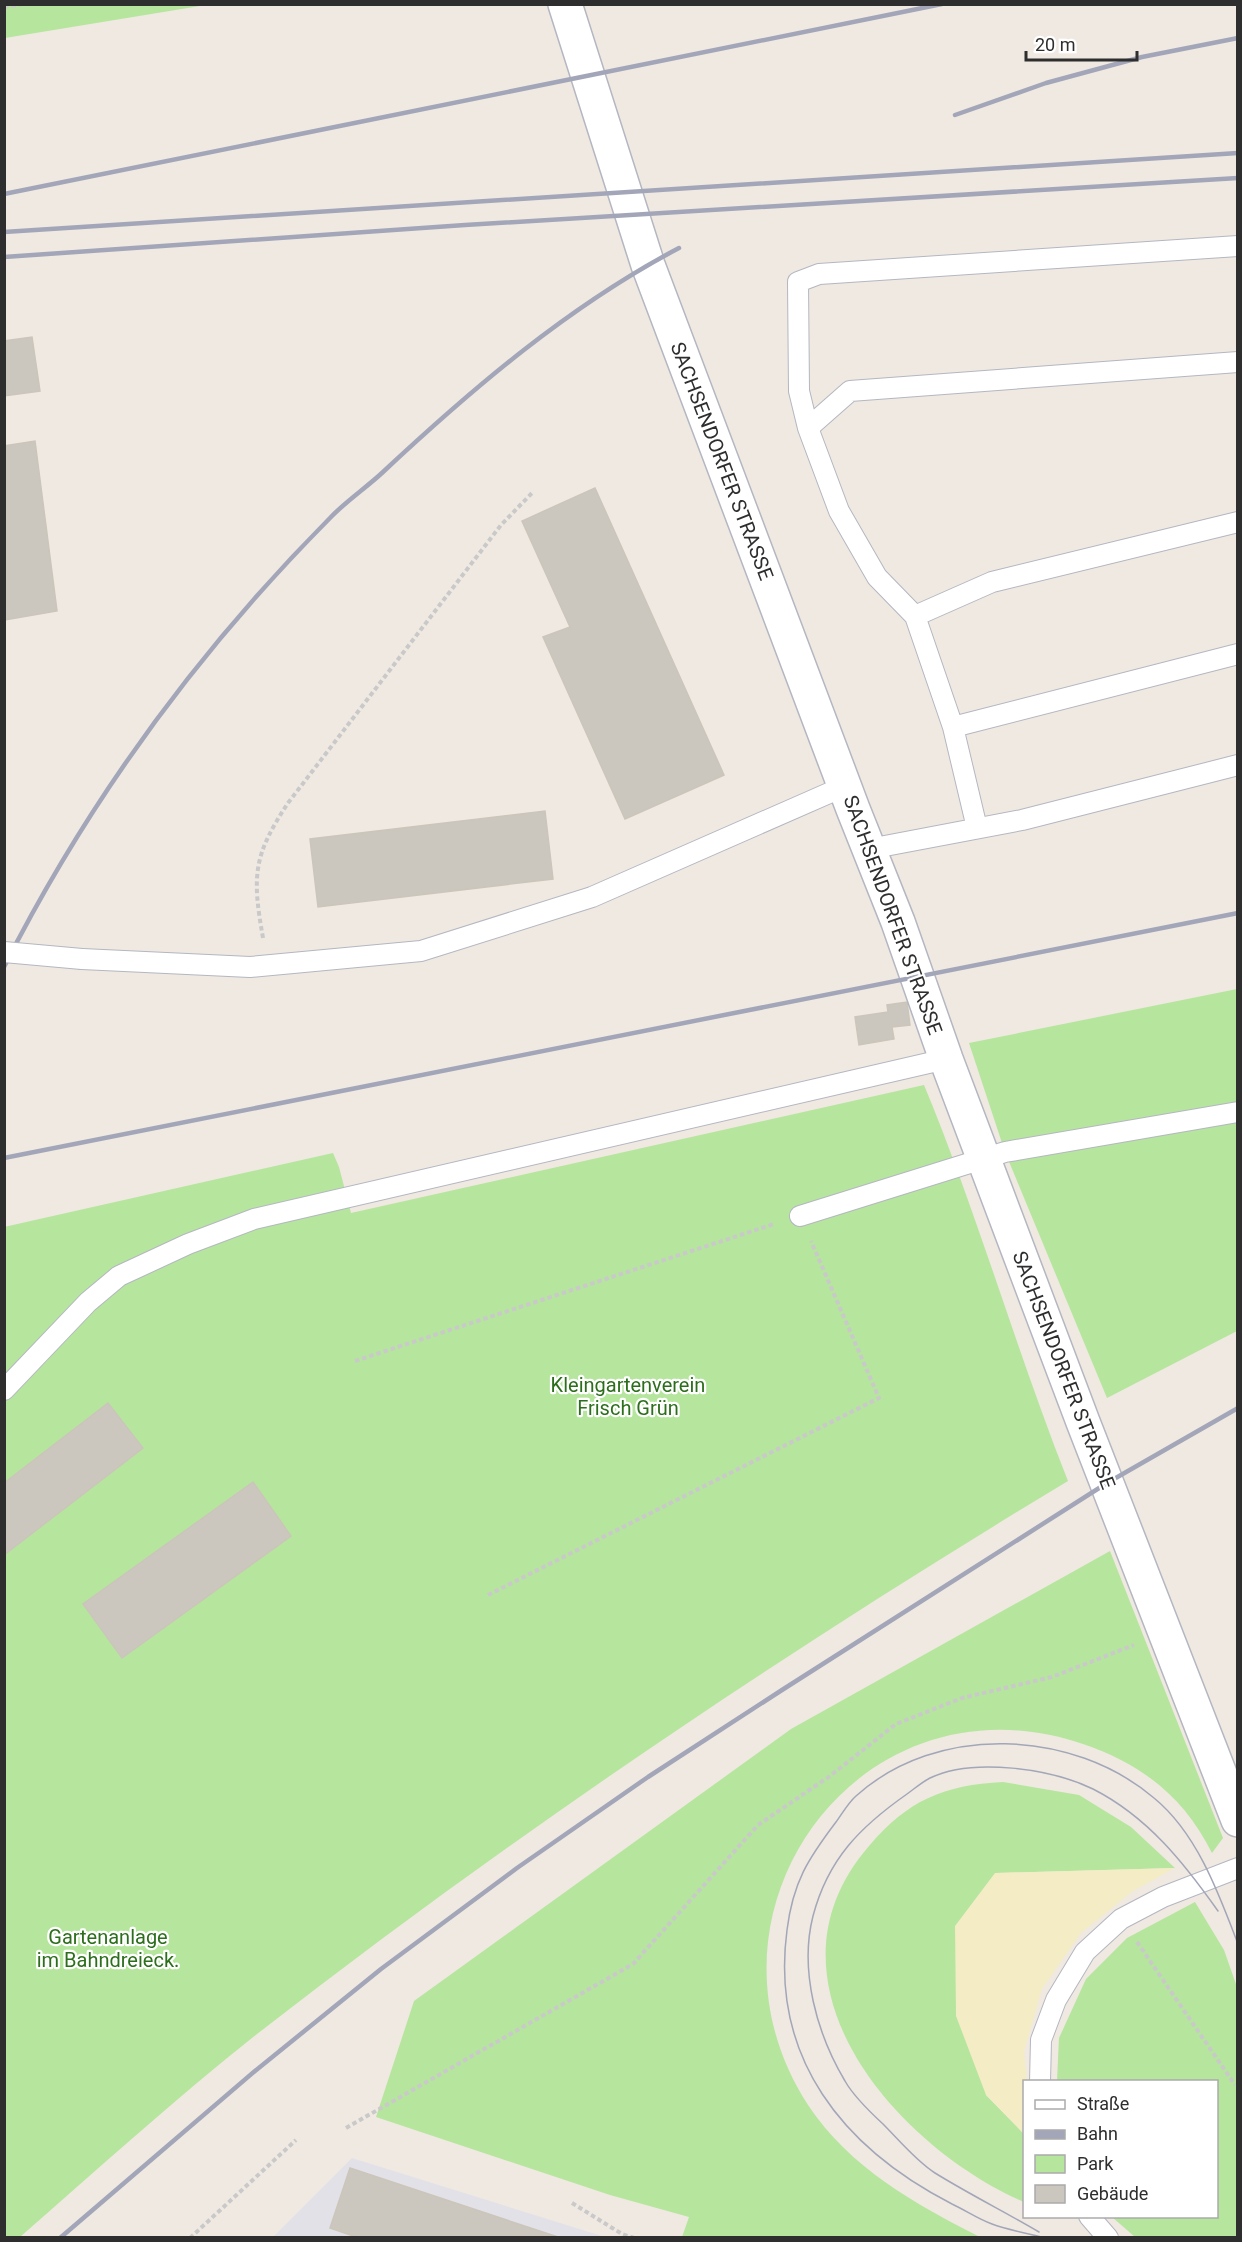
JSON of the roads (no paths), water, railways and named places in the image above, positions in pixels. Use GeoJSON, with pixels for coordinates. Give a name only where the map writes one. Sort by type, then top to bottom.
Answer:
{"type":"FeatureCollection","features":[{"type":"Feature","properties":{"kind":"street","name":"SACHSENDORFER STRASSE"},"geometry":{"type":"LineString","coordinates":[[565,4],[648,265],[898,922],[984,1160],[1238,1820]]}},
{"type":"Feature","properties":{"kind":"lane"},"geometry":{"type":"LineString","coordinates":[[977,828],[952,727],[915,616],[877,577],[838,511],[808,428],[800,391],[798,282],[819,274],[1238,246]]}},
{"type":"Feature","properties":{"kind":"lane"},"geometry":{"type":"LineString","coordinates":[[808,428],[850,391],[1238,362]]}},
{"type":"Feature","properties":{"kind":"lane"},"geometry":{"type":"LineString","coordinates":[[915,616],[992,582],[1238,522]]}},
{"type":"Feature","properties":{"kind":"lane"},"geometry":{"type":"LineString","coordinates":[[952,727],[1238,654]]}},
{"type":"Feature","properties":{"kind":"lane"},"geometry":{"type":"LineString","coordinates":[[869,849],[977,828],[1238,765]]}},
{"type":"Feature","properties":{"kind":"lane"},"geometry":{"type":"LineString","coordinates":[[4,952],[82,959],[250,967],[421,951],[592,897],[845,786]]}},
{"type":"Feature","properties":{"kind":"lane"},"geometry":{"type":"LineString","coordinates":[[4,1390],[88,1302],[119,1276],[188,1244],[254,1219],[946,1059]]}},
{"type":"Feature","properties":{"kind":"lane"},"geometry":{"type":"LineString","coordinates":[[800,1216],[1005,1152],[1238,1112]]}},
{"type":"Feature","properties":{"kind":"lane"},"geometry":{"type":"LineString","coordinates":[[1040,2080],[1041,2040],[1056,2000],[1085,1952],[1121,1919],[1164,1897],[1238,1868]]}},
{"type":"Feature","properties":{"kind":"lane"},"geometry":{"type":"LineString","coordinates":[[1090,2218],[1108,2238]]}},
{"type":"Feature","properties":{"kind":"tram line"},"geometry":{"type":"LineString","coordinates":[[1045,2238],[987,2222],[913,2181],[878,2156],[847,2126],[822,2094],[803,2058],[790,2019],[785,1976],[787,1930],[793,1898],[803,1872],[817,1848],[856,1796],[889,1772],[925,1756],[965,1746],[1005,1744],[1045,1748],[1085,1758],[1121,1775],[1154,1798],[1169,1812],[1183,1829],[1205,1865],[1238,1944]]}},
{"type":"Feature","properties":{"kind":"tram line"},"geometry":{"type":"LineString","coordinates":[[1039,2232],[928,2168],[862,2104],[845,2081],[819,2023],[813,2002],[808,1958],[813,1916],[827,1878],[848,1846],[861,1832],[890,1806],[927,1780],[968,1768],[1012,1768],[1035,1771],[1076,1782],[1113,1800],[1148,1827],[1178,1859],[1218,1911]]}},
{"type":"Feature","properties":{"kind":"railway"},"geometry":{"type":"LineString","coordinates":[[4,194],[942,4]]}},
{"type":"Feature","properties":{"kind":"railway"},"geometry":{"type":"LineString","coordinates":[[955,115],[1046,83],[1142,57],[1238,38]]}},
{"type":"Feature","properties":{"kind":"railway"},"geometry":{"type":"LineString","coordinates":[[4,232],[1238,153]]}},
{"type":"Feature","properties":{"kind":"railway"},"geometry":{"type":"LineString","coordinates":[[4,257],[465,225],[1238,178]]}},
{"type":"Feature","properties":{"kind":"railway"},"geometry":{"type":"LineString","coordinates":[[4,967],[72,845],[149,730],[191,674],[282,568],[336,512],[523,350],[599,296],[679,248]]}},
{"type":"Feature","properties":{"kind":"railway"},"geometry":{"type":"LineString","coordinates":[[4,1158],[1238,913]]}},
{"type":"Feature","properties":{"kind":"railway"},"geometry":{"type":"LineString","coordinates":[[60,2238],[255,2071],[381,1969],[517,1868],[648,1777],[782,1690],[1107,1483],[1238,1408]]}},
{"type":"Feature","properties":{"kind":"park label","name":"Kleingartenverein Frisch Grün"},"geometry":{"type":"Point","coordinates":[628,1396]}},
{"type":"Feature","properties":{"kind":"park label","name":"Gartenanlage im Bahndreieck."},"geometry":{"type":"Point","coordinates":[108,1948]}}]}
